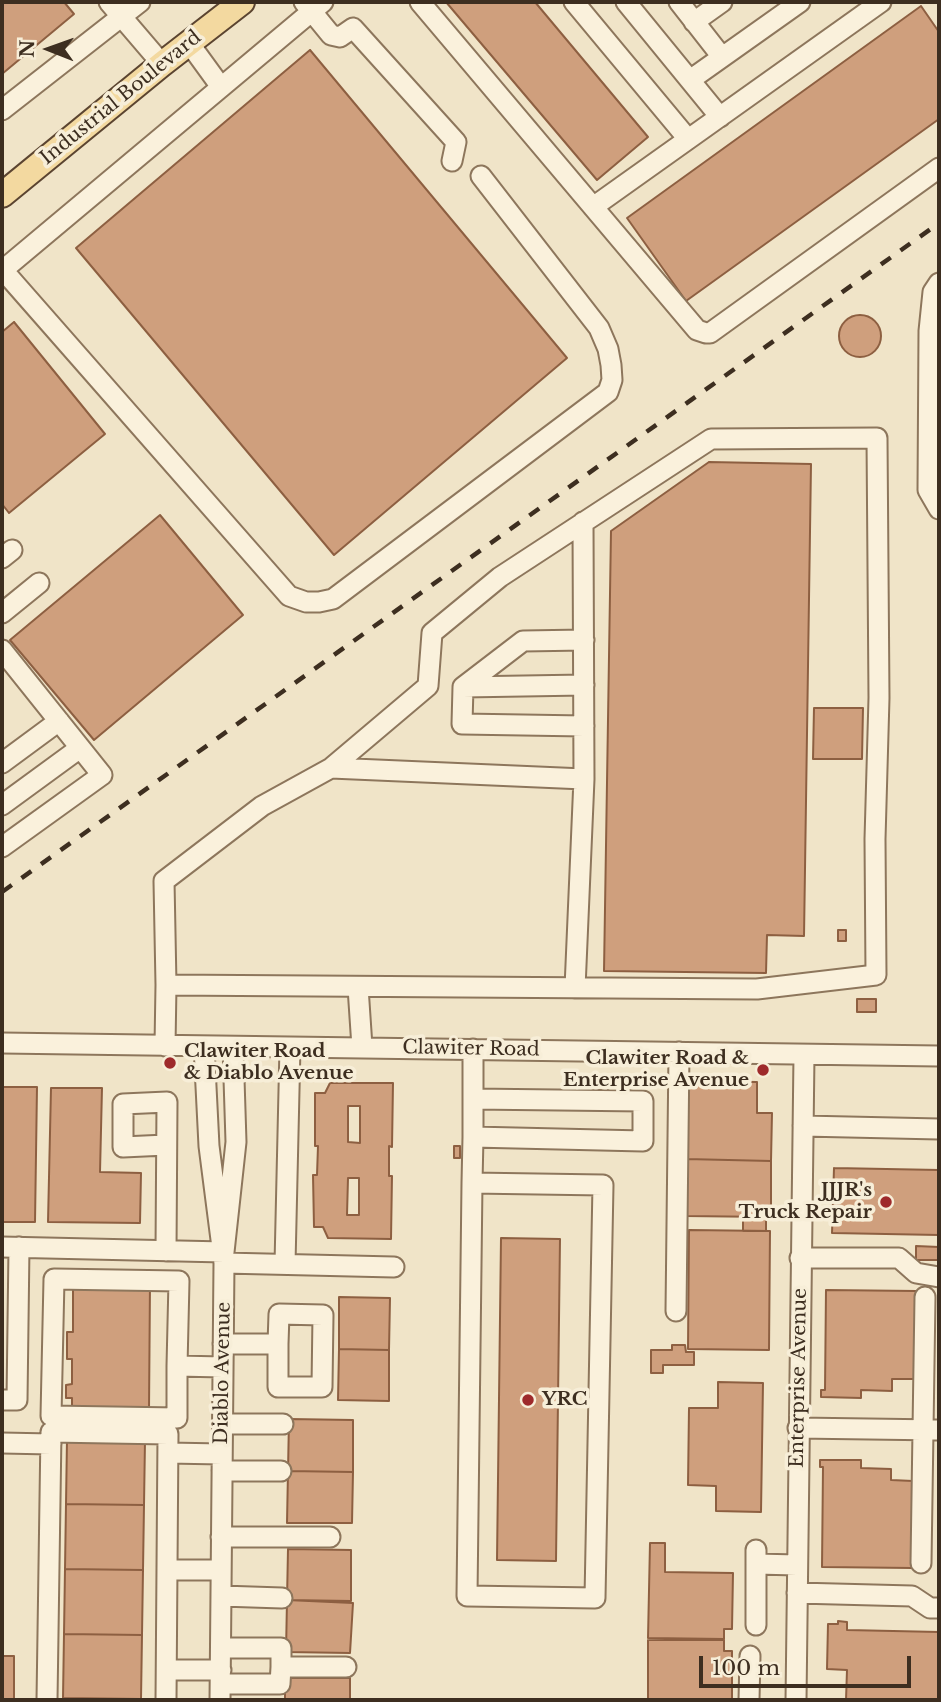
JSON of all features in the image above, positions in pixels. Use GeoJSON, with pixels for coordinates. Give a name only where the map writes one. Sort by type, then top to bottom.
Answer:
{"type":"FeatureCollection","features":[{"type":"Feature","properties":{"kind":"main road","name":"Industrial Boulevard"},"geometry":{"type":"LineString","coordinates":[[2,195],[242,2]]}},
{"type":"Feature","properties":{"kind":"street"},"geometry":{"type":"LineString","coordinates":[[2,110],[115,9],[140,2]]}},
{"type":"Feature","properties":{"kind":"street"},"geometry":{"type":"LineString","coordinates":[[421,2],[697,330],[710,333],[939,168]]}},
{"type":"Feature","properties":{"kind":"street"},"geometry":{"type":"LineString","coordinates":[[574,2],[688,139]]}},
{"type":"Feature","properties":{"kind":"street"},"geometry":{"type":"LineString","coordinates":[[626,2],[720,117]]}},
{"type":"Feature","properties":{"kind":"street"},"geometry":{"type":"LineString","coordinates":[[679,2],[722,57]]}},
{"type":"Feature","properties":{"kind":"street"},"geometry":{"type":"LineString","coordinates":[[694,22],[722,2]]}},
{"type":"Feature","properties":{"kind":"street"},"geometry":{"type":"LineString","coordinates":[[690,80],[800,2]]}},
{"type":"Feature","properties":{"kind":"street"},"geometry":{"type":"LineString","coordinates":[[593,207],[881,2]]}},
{"type":"Feature","properties":{"kind":"street"},"geometry":{"type":"LineString","coordinates":[[452,161],[456,142],[353,28],[340,37],[328,33],[313,5],[221,87],[2,270],[289,596],[306,602],[326,601],[333,599],[608,392],[612,380],[611,365],[599,328],[481,176]]}},
{"type":"Feature","properties":{"kind":"street"},"geometry":{"type":"LineString","coordinates":[[115,9],[162,64]]}},
{"type":"Feature","properties":{"kind":"street"},"geometry":{"type":"LineString","coordinates":[[189,43],[221,87]]}},
{"type":"Feature","properties":{"kind":"street"},"geometry":{"type":"LineString","coordinates":[[939,283],[933,292],[929,331],[928,489],[939,509]]}},
{"type":"Feature","properties":{"kind":"street"},"geometry":{"type":"LineString","coordinates":[[165,1046],[164,881],[262,806],[331,768],[428,686],[432,633],[500,577],[710,439],[877,438],[880,698],[875,839],[876,975],[757,989],[166,985]]}},
{"type":"Feature","properties":{"kind":"street"},"geometry":{"type":"LineString","coordinates":[[576,988],[584,779],[583,522]]}},
{"type":"Feature","properties":{"kind":"street"},"geometry":{"type":"LineString","coordinates":[[2,612],[39,583]]}},
{"type":"Feature","properties":{"kind":"street"},"geometry":{"type":"LineString","coordinates":[[463,687],[523,641],[584,640]]}},
{"type":"Feature","properties":{"kind":"street"},"geometry":{"type":"LineString","coordinates":[[2,650],[102,775],[2,847]]}},
{"type":"Feature","properties":{"kind":"street"},"geometry":{"type":"LineString","coordinates":[[463,687],[584,685]]}},
{"type":"Feature","properties":{"kind":"street"},"geometry":{"type":"LineString","coordinates":[[463,687],[462,724],[584,726]]}},
{"type":"Feature","properties":{"kind":"street"},"geometry":{"type":"LineString","coordinates":[[2,763],[59,721]]}},
{"type":"Feature","properties":{"kind":"street"},"geometry":{"type":"LineString","coordinates":[[2,805],[80,748]]}},
{"type":"Feature","properties":{"kind":"street"},"geometry":{"type":"LineString","coordinates":[[331,768],[584,779]]}},
{"type":"Feature","properties":{"kind":"street"},"geometry":{"type":"LineString","coordinates":[[359,987],[362,1046]]}},
{"type":"Feature","properties":{"kind":"street","name":"Clawiter Road"},"geometry":{"type":"LineString","coordinates":[[2,1043],[939,1056]]}},
{"type":"Feature","properties":{"kind":"street","name":"Diablo Avenue"},"geometry":{"type":"LineString","coordinates":[[204,1047],[209,1146],[224,1257],[221,1685]]}},
{"type":"Feature","properties":{"kind":"street"},"geometry":{"type":"LineString","coordinates":[[224,1257],[236,1142],[233,1047]]}},
{"type":"Feature","properties":{"kind":"street"},"geometry":{"type":"LineString","coordinates":[[285,1264],[290,1047]]}},
{"type":"Feature","properties":{"kind":"street"},"geometry":{"type":"LineString","coordinates":[[472,1183],[603,1185],[595,1598],[467,1596],[473,1049]]}},
{"type":"Feature","properties":{"kind":"street"},"geometry":{"type":"LineString","coordinates":[[676,1311],[679,1052]]}},
{"type":"Feature","properties":{"kind":"street","name":"Enterprise Avenue"},"geometry":{"type":"LineString","coordinates":[[796,1700],[804,1055]]}},
{"type":"Feature","properties":{"kind":"street"},"geometry":{"type":"LineString","coordinates":[[473,1099],[643,1101],[643,1141],[473,1138]]}},
{"type":"Feature","properties":{"kind":"street"},"geometry":{"type":"LineString","coordinates":[[803,1126],[939,1129]]}},
{"type":"Feature","properties":{"kind":"street"},"geometry":{"type":"LineString","coordinates":[[166,1145],[166,1251]]}},
{"type":"Feature","properties":{"kind":"street"},"geometry":{"type":"LineString","coordinates":[[2,1400],[17,1400],[10,1247],[166,1251],[285,1264],[394,1267]]}},
{"type":"Feature","properties":{"kind":"street"},"geometry":{"type":"LineString","coordinates":[[800,1258],[899,1258],[916,1273],[939,1277]]}},
{"type":"Feature","properties":{"kind":"street"},"geometry":{"type":"LineString","coordinates":[[54,1279],[179,1282],[177,1366],[177,1418],[51,1416],[54,1279]]}},
{"type":"Feature","properties":{"kind":"street"},"geometry":{"type":"LineString","coordinates":[[921,1563],[931,1430],[925,1297]]}},
{"type":"Feature","properties":{"kind":"street"},"geometry":{"type":"LineString","coordinates":[[223,1344],[278,1344]]}},
{"type":"Feature","properties":{"kind":"street"},"geometry":{"type":"LineString","coordinates":[[177,1366],[223,1367]]}},
{"type":"Feature","properties":{"kind":"street"},"geometry":{"type":"LineString","coordinates":[[222,1424],[283,1424]]}},
{"type":"Feature","properties":{"kind":"street"},"geometry":{"type":"LineString","coordinates":[[798,1428],[931,1430]]}},
{"type":"Feature","properties":{"kind":"street"},"geometry":{"type":"LineString","coordinates":[[47,1700],[51,1432],[168,1434],[166,1700]]}},
{"type":"Feature","properties":{"kind":"street"},"geometry":{"type":"LineString","coordinates":[[2,1443],[51,1444]]}},
{"type":"Feature","properties":{"kind":"street"},"geometry":{"type":"LineString","coordinates":[[168,1453],[281,1471]]}},
{"type":"Feature","properties":{"kind":"street"},"geometry":{"type":"LineString","coordinates":[[221,1537],[330,1537]]}},
{"type":"Feature","properties":{"kind":"street"},"geometry":{"type":"LineString","coordinates":[[756,1625],[756,1557],[797,1565]]}},
{"type":"Feature","properties":{"kind":"street"},"geometry":{"type":"LineString","coordinates":[[168,1570],[221,1570]]}},
{"type":"Feature","properties":{"kind":"street"},"geometry":{"type":"LineString","coordinates":[[797,1593],[912,1596],[930,1608],[939,1608]]}},
{"type":"Feature","properties":{"kind":"street"},"geometry":{"type":"LineString","coordinates":[[220,1597],[282,1598]]}},
{"type":"Feature","properties":{"kind":"street"},"geometry":{"type":"LineString","coordinates":[[168,1670],[221,1685],[280,1684],[281,1648],[221,1648]]}},
{"type":"Feature","properties":{"kind":"street"},"geometry":{"type":"LineString","coordinates":[[750,1656],[750,1700]]}},
{"type":"Feature","properties":{"kind":"street"},"geometry":{"type":"LineString","coordinates":[[281,1667],[346,1667]]}},
{"type":"Feature","properties":{"kind":"building"},"geometry":{"type":"Polygon","coordinates":[[[2,2],[64,2],[74,14],[2,74],[2,2]]]}},
{"type":"Feature","properties":{"kind":"building"},"geometry":{"type":"Polygon","coordinates":[[[446,2],[535,2],[648,137],[597,180],[446,2]]]}},
{"type":"Feature","properties":{"kind":"building"},"geometry":{"type":"Polygon","coordinates":[[[921,6],[939,32],[939,119],[686,301],[627,218],[921,6]]]}},
{"type":"Feature","properties":{"kind":"building"},"geometry":{"type":"Polygon","coordinates":[[[310,50],[567,358],[334,555],[76,248],[310,50]]]}},
{"type":"Feature","properties":{"kind":"building"},"geometry":{"type":"Polygon","coordinates":[[[860,315],[875,321],[881,336],[875,351],[860,357],[845,351],[839,336],[845,321],[860,315]]]}},
{"type":"Feature","properties":{"kind":"building"},"geometry":{"type":"Polygon","coordinates":[[[14,322],[105,434],[9,513],[2,504],[2,332],[14,322]]]}},
{"type":"Feature","properties":{"kind":"building"},"geometry":{"type":"Polygon","coordinates":[[[709,462],[811,464],[804,936],[767,935],[766,973],[604,971],[611,531],[709,462]]]}},
{"type":"Feature","properties":{"kind":"building"},"geometry":{"type":"Polygon","coordinates":[[[160,515],[243,615],[94,740],[10,640],[160,515]]]}},
{"type":"Feature","properties":{"kind":"building"},"geometry":{"type":"Polygon","coordinates":[[[814,708],[863,708],[862,759],[813,759],[814,708]]]}},
{"type":"Feature","properties":{"kind":"building"},"geometry":{"type":"Polygon","coordinates":[[[838,930],[846,930],[846,941],[838,941],[838,930]]]}},
{"type":"Feature","properties":{"kind":"building"},"geometry":{"type":"Polygon","coordinates":[[[857,999],[876,999],[876,1012],[857,1012],[857,999]]]}},
{"type":"Feature","properties":{"kind":"building"},"geometry":{"type":"Polygon","coordinates":[[[687,1081],[757,1082],[757,1113],[772,1113],[771,1161],[686,1159],[687,1081]]]}},
{"type":"Feature","properties":{"kind":"building"},"geometry":{"type":"Polygon","coordinates":[[[330,1083],[393,1083],[392,1147],[389,1146],[389,1176],[392,1176],[391,1239],[328,1238],[323,1227],[314,1227],[313,1175],[317,1175],[318,1146],[315,1146],[315,1093],[325,1093],[330,1083]],[[348,1106],[348,1142],[360,1143],[360,1106],[348,1106]],[[348,1178],[347,1215],[359,1215],[359,1178],[348,1178]]]}},
{"type":"Feature","properties":{"kind":"building"},"geometry":{"type":"Polygon","coordinates":[[[2,1087],[37,1087],[35,1222],[2,1222],[2,1087]]]}},
{"type":"Feature","properties":{"kind":"building"},"geometry":{"type":"Polygon","coordinates":[[[51,1088],[102,1088],[100,1172],[141,1173],[140,1223],[48,1222],[51,1088]]]}},
{"type":"Feature","properties":{"kind":"building"},"geometry":{"type":"Polygon","coordinates":[[[454,1146],[460,1146],[460,1158],[454,1158],[454,1146]]]}},
{"type":"Feature","properties":{"kind":"building"},"geometry":{"type":"Polygon","coordinates":[[[686,1159],[771,1161],[771,1217],[685,1216],[686,1159]]]}},
{"type":"Feature","properties":{"kind":"building","name":"JJJR's Truck Repair"},"geometry":{"type":"Polygon","coordinates":[[[834,1168],[939,1170],[939,1235],[832,1233],[834,1168]]]}},
{"type":"Feature","properties":{"kind":"building"},"geometry":{"type":"Polygon","coordinates":[[[743,1217],[766,1217],[766,1231],[743,1231],[743,1217]]]}},
{"type":"Feature","properties":{"kind":"building"},"geometry":{"type":"Polygon","coordinates":[[[689,1230],[770,1231],[769,1350],[688,1349],[689,1230]]]}},
{"type":"Feature","properties":{"kind":"building","name":"YRC"},"geometry":{"type":"Polygon","coordinates":[[[501,1238],[560,1239],[556,1561],[497,1560],[501,1238]]]}},
{"type":"Feature","properties":{"kind":"building"},"geometry":{"type":"Polygon","coordinates":[[[916,1246],[939,1247],[939,1260],[916,1260],[916,1246]]]}},
{"type":"Feature","properties":{"kind":"building"},"geometry":{"type":"Polygon","coordinates":[[[73,1281],[150,1282],[149,1411],[72,1410],[72,1398],[66,1398],[66,1385],[72,1384],[72,1359],[67,1359],[67,1332],[73,1332],[73,1281]]]}},
{"type":"Feature","properties":{"kind":"building"},"geometry":{"type":"Polygon","coordinates":[[[826,1290],[916,1291],[915,1379],[892,1379],[892,1391],[861,1390],[861,1398],[821,1397],[821,1390],[825,1390],[826,1290]]]}},
{"type":"Feature","properties":{"kind":"building"},"geometry":{"type":"Polygon","coordinates":[[[339,1297],[390,1298],[389,1350],[339,1349],[339,1297]]]}},
{"type":"Feature","properties":{"kind":"building"},"geometry":{"type":"Polygon","coordinates":[[[672,1345],[685,1345],[686,1352],[694,1352],[694,1365],[663,1365],[663,1373],[651,1373],[651,1350],[672,1350],[672,1345]]]}},
{"type":"Feature","properties":{"kind":"building"},"geometry":{"type":"Polygon","coordinates":[[[339,1349],[389,1350],[389,1401],[338,1400],[339,1349]]]}},
{"type":"Feature","properties":{"kind":"building"},"geometry":{"type":"Polygon","coordinates":[[[718,1382],[763,1383],[761,1512],[716,1511],[716,1486],[688,1485],[689,1408],[718,1408],[718,1382]]]}},
{"type":"Feature","properties":{"kind":"building"},"geometry":{"type":"Polygon","coordinates":[[[289,1419],[353,1420],[353,1472],[288,1471],[289,1419]]]}},
{"type":"Feature","properties":{"kind":"building"},"geometry":{"type":"Polygon","coordinates":[[[67,1439],[145,1440],[144,1505],[66,1504],[67,1439]]]}},
{"type":"Feature","properties":{"kind":"building"},"geometry":{"type":"Polygon","coordinates":[[[820,1460],[861,1460],[861,1468],[891,1469],[891,1480],[913,1481],[912,1568],[822,1567],[823,1467],[820,1467],[820,1460]]]}},
{"type":"Feature","properties":{"kind":"building"},"geometry":{"type":"Polygon","coordinates":[[[288,1471],[353,1472],[352,1523],[287,1523],[288,1471]]]}},
{"type":"Feature","properties":{"kind":"building"},"geometry":{"type":"Polygon","coordinates":[[[66,1504],[144,1505],[143,1570],[65,1569],[66,1504]]]}},
{"type":"Feature","properties":{"kind":"building"},"geometry":{"type":"Polygon","coordinates":[[[650,1543],[665,1543],[665,1572],[733,1573],[732,1629],[724,1629],[724,1639],[648,1638],[650,1543]]]}},
{"type":"Feature","properties":{"kind":"building"},"geometry":{"type":"Polygon","coordinates":[[[288,1549],[351,1550],[351,1601],[287,1600],[288,1549]]]}},
{"type":"Feature","properties":{"kind":"building"},"geometry":{"type":"Polygon","coordinates":[[[65,1569],[143,1570],[142,1635],[64,1634],[65,1569]]]}},
{"type":"Feature","properties":{"kind":"building"},"geometry":{"type":"Polygon","coordinates":[[[287,1600],[353,1603],[350,1653],[286,1652],[287,1600]]]}},
{"type":"Feature","properties":{"kind":"building"},"geometry":{"type":"Polygon","coordinates":[[[838,1621],[847,1622],[847,1630],[939,1632],[939,1700],[846,1700],[847,1670],[827,1669],[828,1624],[838,1624],[838,1621]]]}},
{"type":"Feature","properties":{"kind":"building"},"geometry":{"type":"Polygon","coordinates":[[[64,1634],[142,1635],[141,1699],[63,1698],[64,1634]]]}},
{"type":"Feature","properties":{"kind":"building"},"geometry":{"type":"Polygon","coordinates":[[[648,1640],[724,1640],[724,1651],[732,1651],[732,1700],[648,1700],[648,1640]]]}},
{"type":"Feature","properties":{"kind":"building"},"geometry":{"type":"Polygon","coordinates":[[[2,1656],[14,1656],[14,1700],[2,1700],[2,1656]]]}},
{"type":"Feature","properties":{"kind":"building"},"geometry":{"type":"Polygon","coordinates":[[[285,1678],[350,1678],[350,1700],[285,1700],[285,1678]]]}},
{"type":"Feature","properties":{"kind":"railway"},"geometry":{"type":"LineString","coordinates":[[2,892],[939,223]]}},
{"type":"Feature","properties":{"kind":"place","name":"Clawiter Road & Diablo Avenue"},"geometry":{"type":"Point","coordinates":[170,1063]}},
{"type":"Feature","properties":{"kind":"place","name":"Clawiter Road & Enterprise Avenue"},"geometry":{"type":"Point","coordinates":[763,1070]}},
{"type":"Feature","properties":{"kind":"place","name":"JJJR's Truck Repair"},"geometry":{"type":"Point","coordinates":[886,1202]}},
{"type":"Feature","properties":{"kind":"place","name":"YRC"},"geometry":{"type":"Point","coordinates":[528,1400]}}]}
